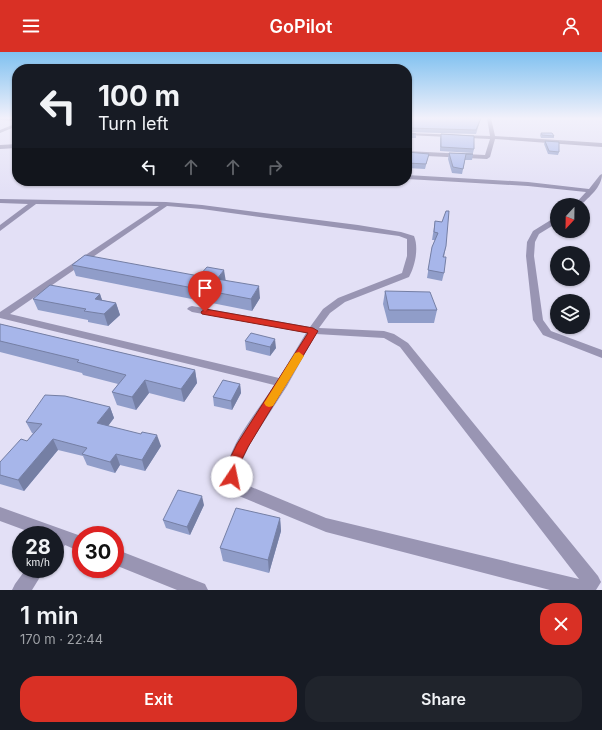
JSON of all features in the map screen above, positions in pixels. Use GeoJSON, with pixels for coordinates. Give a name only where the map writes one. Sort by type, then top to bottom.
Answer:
{"type":"FeatureCollection","features":[{"type":"Feature","properties":{"kind":"street"},"geometry":{"type":"LineString","coordinates":[[412,153],[487,157],[492,143]]}},
{"type":"Feature","properties":{"kind":"street"},"geometry":{"type":"LineString","coordinates":[[572,143],[602,145]]}},
{"type":"Feature","properties":{"kind":"street"},"geometry":{"type":"LineString","coordinates":[[0,147],[12,146]]}},
{"type":"Feature","properties":{"kind":"street"},"geometry":{"type":"LineString","coordinates":[[584,198],[602,176]]}},
{"type":"Feature","properties":{"kind":"street"},"geometry":{"type":"LineString","coordinates":[[412,178],[528,184],[591,191]]}},
{"type":"Feature","properties":{"kind":"street"},"geometry":{"type":"LineString","coordinates":[[0,201],[33,203],[166,204],[202,207],[358,227],[400,234],[411,238],[412,260],[406,275],[396,282],[369,289],[334,304],[325,312],[313,331],[282,383],[243,444],[235,461],[232,477],[244,491],[326,525],[572,587],[585,588],[592,582],[404,346],[393,337],[385,334],[376,335],[313,331],[192,309]]}},
{"type":"Feature","properties":{"kind":"street"},"geometry":{"type":"LineString","coordinates":[[0,229],[33,203]]}},
{"type":"Feature","properties":{"kind":"street"},"geometry":{"type":"LineString","coordinates":[[1,315],[166,204]]}},
{"type":"Feature","properties":{"kind":"street"},"geometry":{"type":"LineString","coordinates":[[550,224],[536,233],[531,242],[530,256],[538,320],[547,333],[602,354]]}},
{"type":"Feature","properties":{"kind":"street"},"geometry":{"type":"LineString","coordinates":[[1,315],[282,383]]}},
{"type":"Feature","properties":{"kind":"street"},"geometry":{"type":"LineString","coordinates":[[0,514],[27,526]]}},
{"type":"Feature","properties":{"kind":"street"},"geometry":{"type":"LineString","coordinates":[[124,561],[199,590]]}},
{"type":"Feature","properties":{"kind":"street"},"geometry":{"type":"LineString","coordinates":[[21,590],[30,578]]}},
{"type":"Feature","properties":{"kind":"building"},"geometry":{"type":"Polygon","coordinates":[[[441,143],[474,143],[474,149],[441,147],[441,143]]]}},
{"type":"Feature","properties":{"kind":"building"},"geometry":{"type":"Polygon","coordinates":[[[546,143],[559,143],[559,152],[549,151],[546,143]]]}},
{"type":"Feature","properties":{"kind":"building"},"geometry":{"type":"Polygon","coordinates":[[[412,152],[429,154],[426,164],[412,163],[412,152]]]}},
{"type":"Feature","properties":{"kind":"building"},"geometry":{"type":"Polygon","coordinates":[[[449,153],[473,154],[466,154],[463,169],[453,167],[449,153]]]}},
{"type":"Feature","properties":{"kind":"building"},"geometry":{"type":"Polygon","coordinates":[[[446,211],[449,211],[446,246],[443,257],[446,257],[444,273],[428,270],[432,247],[438,233],[434,232],[435,221],[442,222],[446,211]]]}},
{"type":"Feature","properties":{"kind":"building"},"geometry":{"type":"Polygon","coordinates":[[[85,255],[199,276],[207,267],[224,270],[217,279],[259,286],[251,299],[72,265],[85,255]]]}},
{"type":"Feature","properties":{"kind":"building"},"geometry":{"type":"Polygon","coordinates":[[[50,285],[100,294],[95,299],[116,303],[104,314],[33,299],[50,285]]]}},
{"type":"Feature","properties":{"kind":"building"},"geometry":{"type":"Polygon","coordinates":[[[385,291],[430,292],[437,310],[389,310],[385,291]]]}},
{"type":"Feature","properties":{"kind":"building"},"geometry":{"type":"Polygon","coordinates":[[[0,324],[195,370],[181,389],[145,380],[132,397],[112,392],[126,375],[77,362],[79,360],[0,341],[0,324]]]}},
{"type":"Feature","properties":{"kind":"building"},"geometry":{"type":"Polygon","coordinates":[[[251,333],[275,339],[270,347],[245,341],[251,333]]]}},
{"type":"Feature","properties":{"kind":"building"},"geometry":{"type":"Polygon","coordinates":[[[223,380],[240,384],[231,401],[213,397],[223,380]]]}},
{"type":"Feature","properties":{"kind":"building"},"geometry":{"type":"Polygon","coordinates":[[[45,395],[65,396],[110,407],[97,423],[141,434],[142,432],[157,435],[142,460],[116,454],[110,462],[82,454],[87,448],[53,439],[18,480],[0,475],[0,462],[21,439],[27,441],[42,424],[26,422],[45,395]]]}},
{"type":"Feature","properties":{"kind":"building"},"geometry":{"type":"Polygon","coordinates":[[[178,490],[202,496],[187,527],[163,520],[178,490]]]}},
{"type":"Feature","properties":{"kind":"building"},"geometry":{"type":"Polygon","coordinates":[[[236,508],[280,518],[268,560],[220,548],[236,508]]]}},
{"type":"Feature","properties":{"kind":"slow traffic"},"geometry":{"type":"LineString","coordinates":[[269,403],[299,356]]}},
{"type":"Feature","properties":{"kind":"route"},"geometry":{"type":"LineString","coordinates":[[205,312],[313,331],[243,444],[235,461],[232,477]]}}]}
